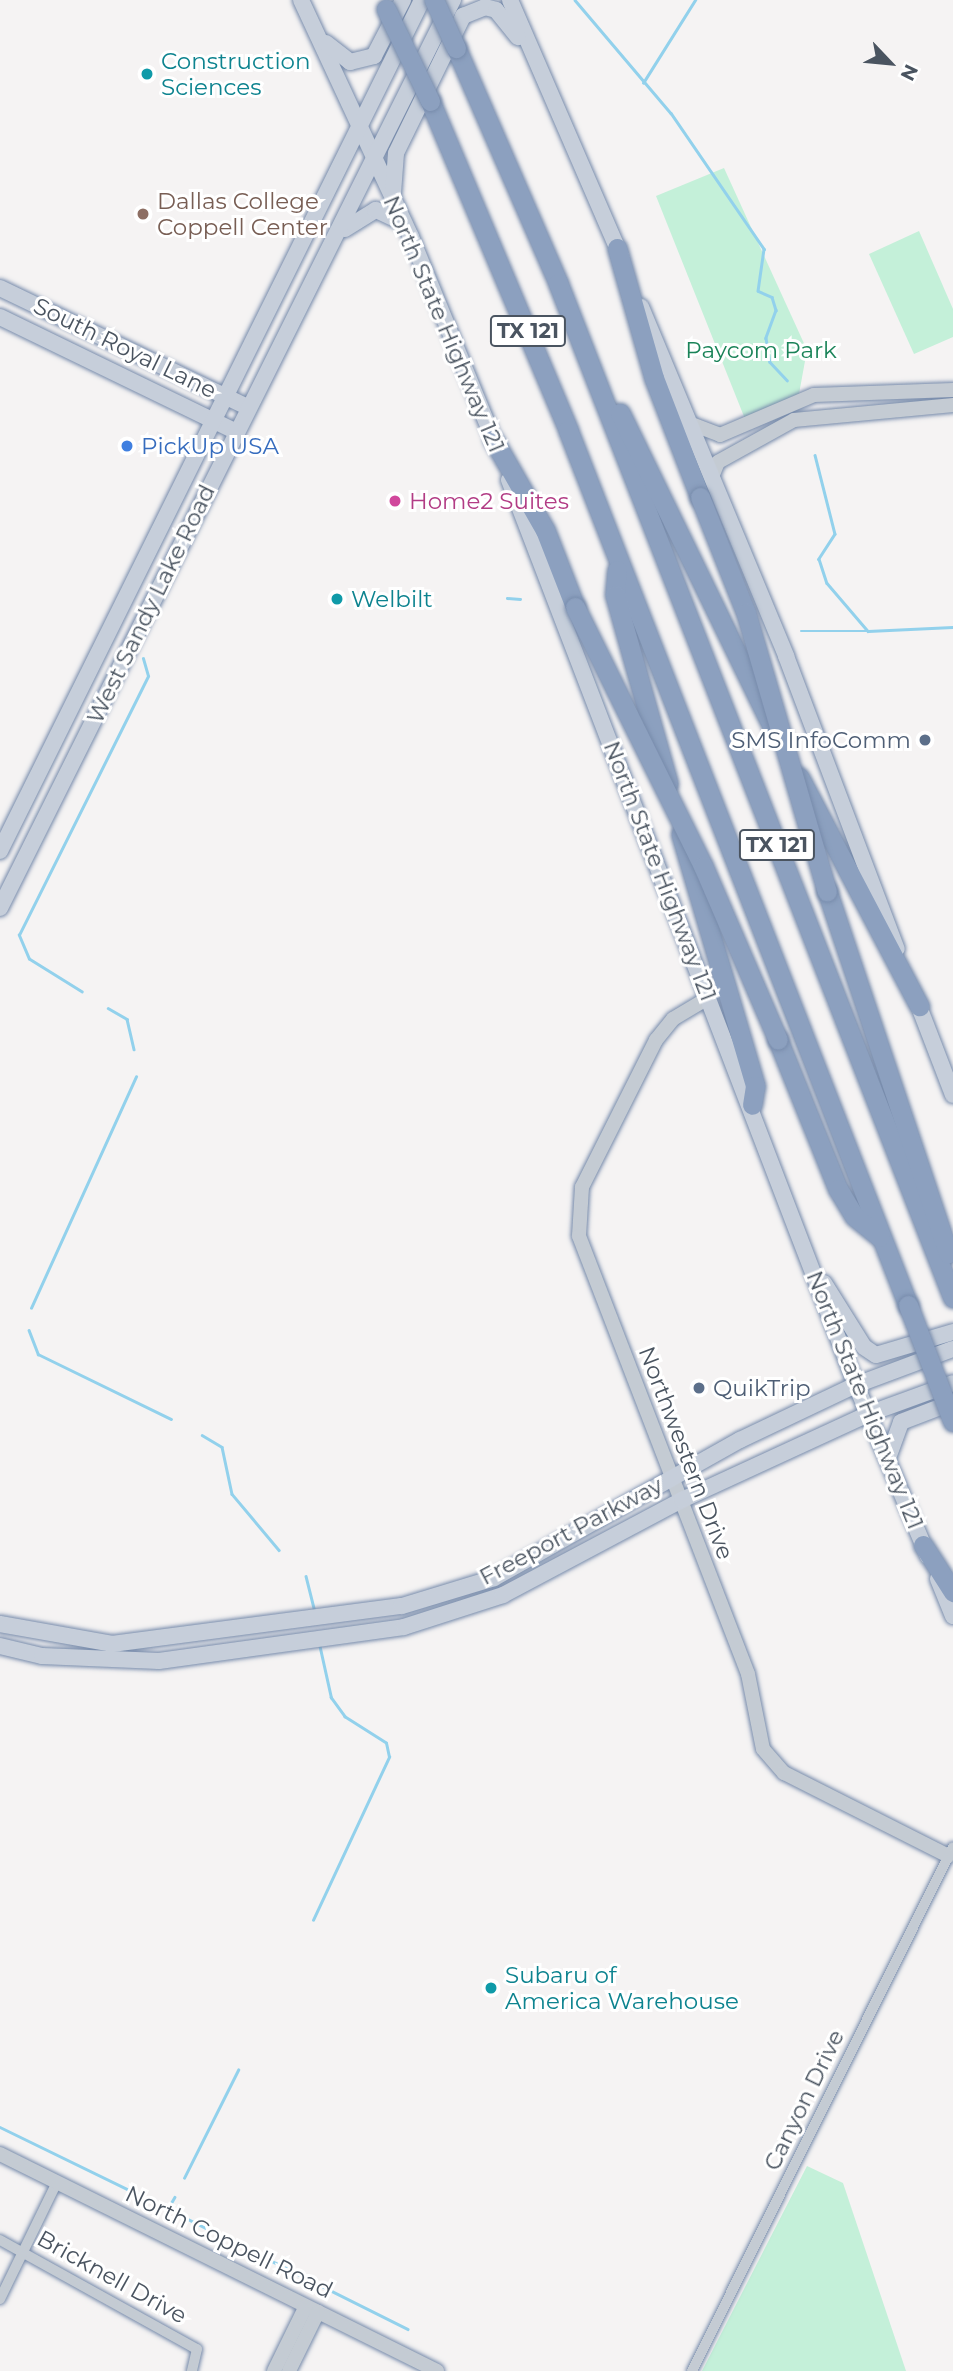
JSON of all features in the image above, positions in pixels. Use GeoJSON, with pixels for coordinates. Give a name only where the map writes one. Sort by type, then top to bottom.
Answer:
{"type":"FeatureCollection","features":[{"type":"Feature","properties":{"kind":"highway","name":"TX 121"},"geometry":{"type":"LineString","coordinates":[[434,0],[600,392],[953,1298]]}},
{"type":"Feature","properties":{"kind":"highway","name":"TX 121"},"geometry":{"type":"LineString","coordinates":[[390,3],[618,565],[953,1422]]}},
{"type":"Feature","properties":{"kind":"highway"},"geometry":{"type":"LineString","coordinates":[[617,248],[654,377],[746,613],[827,891],[911,1127],[953,1271]]}},
{"type":"Feature","properties":{"kind":"highway"},"geometry":{"type":"LineString","coordinates":[[600,392],[616,404],[754,691],[919,1006]]}},
{"type":"Feature","properties":{"kind":"highway"},"geometry":{"type":"LineString","coordinates":[[493,439],[545,530],[575,607],[703,866],[838,1189],[854,1216],[883,1240]]}},
{"type":"Feature","properties":{"kind":"highway"},"geometry":{"type":"LineString","coordinates":[[618,565],[615,595],[755,1086],[752,1105]]}},
{"type":"Feature","properties":{"kind":"highway"},"geometry":{"type":"LineString","coordinates":[[923,1545],[953,1592]]}},
{"type":"Feature","properties":{"kind":"main road"},"geometry":{"type":"LineString","coordinates":[[301,0],[314,27],[337,57],[361,63],[374,56],[390,3]]}},
{"type":"Feature","properties":{"kind":"main road","name":"West Sandy Lake Road"},"geometry":{"type":"LineString","coordinates":[[0,851],[422,0]]}},
{"type":"Feature","properties":{"kind":"main road","name":"West Sandy Lake Road"},"geometry":{"type":"LineString","coordinates":[[0,908],[374,164],[453,0]]}},
{"type":"Feature","properties":{"kind":"main road"},"geometry":{"type":"LineString","coordinates":[[510,0],[550,87],[712,477],[953,1096]]}},
{"type":"Feature","properties":{"kind":"main road"},"geometry":{"type":"LineString","coordinates":[[393,202],[396,153],[463,16],[485,6],[496,10],[550,87]]}},
{"type":"Feature","properties":{"kind":"main road","name":"North State Highway 121"},"geometry":{"type":"LineString","coordinates":[[314,27],[358,131],[404,223],[493,439],[708,998],[752,1105],[867,1414],[953,1616]]}},
{"type":"Feature","properties":{"kind":"main road"},"geometry":{"type":"LineString","coordinates":[[337,238],[367,211],[404,223]]}},
{"type":"Feature","properties":{"kind":"main road","name":"South Royal Lane"},"geometry":{"type":"LineString","coordinates":[[0,288],[249,408]]}},
{"type":"Feature","properties":{"kind":"main road","name":"South Royal Lane"},"geometry":{"type":"LineString","coordinates":[[0,317],[237,432]]}},
{"type":"Feature","properties":{"kind":"main road"},"geometry":{"type":"LineString","coordinates":[[115,621],[137,632]]}},
{"type":"Feature","properties":{"kind":"main road"},"geometry":{"type":"LineString","coordinates":[[805,1251],[870,1352],[897,1354],[953,1332]]}},
{"type":"Feature","properties":{"kind":"main road","name":"Freeport Parkway"},"geometry":{"type":"LineString","coordinates":[[0,1624],[112,1644],[402,1606],[494,1578],[671,1477],[856,1385],[953,1349]]}},
{"type":"Feature","properties":{"kind":"main road"},"geometry":{"type":"LineString","coordinates":[[826,1400],[840,1380],[844,1353]]}},
{"type":"Feature","properties":{"kind":"main road","name":"Freeport Parkway"},"geometry":{"type":"LineString","coordinates":[[0,1646],[54,1657],[159,1661],[404,1627],[503,1595],[682,1500],[867,1414],[953,1383]]}},
{"type":"Feature","properties":{"kind":"main road"},"geometry":{"type":"LineString","coordinates":[[888,1461],[901,1422],[953,1402]]}},
{"type":"Feature","properties":{"kind":"main road"},"geometry":{"type":"LineString","coordinates":[[835,1429],[863,1430],[878,1440]]}},
{"type":"Feature","properties":{"kind":"street"},"geometry":{"type":"LineString","coordinates":[[689,423],[720,435],[814,395],[953,390]]}},
{"type":"Feature","properties":{"kind":"street"},"geometry":{"type":"LineString","coordinates":[[712,477],[718,462],[794,420],[953,405]]}},
{"type":"Feature","properties":{"kind":"street","name":"Northwestern Drive"},"geometry":{"type":"LineString","coordinates":[[708,998],[674,1019],[656,1040],[577,1205],[579,1236],[748,1674],[755,1732],[772,1762],[951,1852]]}},
{"type":"Feature","properties":{"kind":"street","name":"Canyon Drive"},"geometry":{"type":"LineString","coordinates":[[692,2371],[951,1852]]}},
{"type":"Feature","properties":{"kind":"street","name":"North Coppell Road"},"geometry":{"type":"LineString","coordinates":[[0,2154],[437,2371]]}},
{"type":"Feature","properties":{"kind":"street"},"geometry":{"type":"LineString","coordinates":[[0,2299],[57,2182]]}},
{"type":"Feature","properties":{"kind":"street","name":"Bricknell Drive"},"geometry":{"type":"LineString","coordinates":[[0,2240],[185,2342],[198,2357],[192,2371]]}},
{"type":"Feature","properties":{"kind":"street"},"geometry":{"type":"LineString","coordinates":[[274,2371],[312,2309]]}},
{"type":"Feature","properties":{"kind":"street"},"geometry":{"type":"LineString","coordinates":[[289,2371],[312,2309]]}},
{"type":"Feature","properties":{"kind":"green space","name":"Paycom Park"},"geometry":{"type":"Polygon","coordinates":[[[724,168],[807,350],[799,394],[747,424],[656,196],[724,168]]]}},
{"type":"Feature","properties":{"kind":"green space"},"geometry":{"type":"Polygon","coordinates":[[[919,231],[953,309],[953,337],[914,354],[869,254],[919,231]]]}},
{"type":"Feature","properties":{"kind":"green space"},"geometry":{"type":"Polygon","coordinates":[[[807,2166],[843,2183],[906,2371],[702,2371],[807,2166]]]}},
{"type":"Feature","properties":{"kind":"waterway"},"geometry":{"type":"LineString","coordinates":[[575,0],[671,113],[764,249],[758,291],[772,297],[776,310],[766,338],[770,362],[787,380]]}},
{"type":"Feature","properties":{"kind":"waterway"},"geometry":{"type":"LineString","coordinates":[[643,83],[695,0]]}},
{"type":"Feature","properties":{"kind":"waterway"},"geometry":{"type":"LineString","coordinates":[[815,455],[835,534],[819,559],[827,583],[868,631],[953,627]]}},
{"type":"Feature","properties":{"kind":"waterway"},"geometry":{"type":"LineString","coordinates":[[507,598],[520,599]]}},
{"type":"Feature","properties":{"kind":"waterway"},"geometry":{"type":"LineString","coordinates":[[801,631],[868,631]]}},
{"type":"Feature","properties":{"kind":"waterway"},"geometry":{"type":"LineString","coordinates":[[82,992],[29,959],[19,935],[148,676],[143,659]]}},
{"type":"Feature","properties":{"kind":"waterway"},"geometry":{"type":"LineString","coordinates":[[108,1008],[127,1019],[134,1049]]}},
{"type":"Feature","properties":{"kind":"waterway"},"geometry":{"type":"LineString","coordinates":[[31,1308],[136,1077]]}},
{"type":"Feature","properties":{"kind":"waterway"},"geometry":{"type":"LineString","coordinates":[[29,1330],[38,1354],[171,1419]]}},
{"type":"Feature","properties":{"kind":"waterway"},"geometry":{"type":"LineString","coordinates":[[202,1435],[222,1447],[232,1494],[279,1550]]}},
{"type":"Feature","properties":{"kind":"waterway"},"geometry":{"type":"LineString","coordinates":[[306,1576],[315,1613]]}},
{"type":"Feature","properties":{"kind":"waterway"},"geometry":{"type":"LineString","coordinates":[[313,1920],[389,1757],[386,1743],[345,1717],[331,1698],[319,1644]]}},
{"type":"Feature","properties":{"kind":"waterway"},"geometry":{"type":"LineString","coordinates":[[184,2178],[238,2070]]}},
{"type":"Feature","properties":{"kind":"waterway"},"geometry":{"type":"LineString","coordinates":[[0,2127],[168,2209]]}},
{"type":"Feature","properties":{"kind":"waterway"},"geometry":{"type":"LineString","coordinates":[[175,2197],[168,2209],[408,2329]]}},
{"type":"Feature","properties":{"kind":"place","name":"Construction Sciences"},"geometry":{"type":"Point","coordinates":[147,74]}},
{"type":"Feature","properties":{"kind":"place","name":"Dallas College Coppell Center"},"geometry":{"type":"Point","coordinates":[143,214]}},
{"type":"Feature","properties":{"kind":"place","name":"PickUp USA"},"geometry":{"type":"Point","coordinates":[127,446]}},
{"type":"Feature","properties":{"kind":"place","name":"Home2 Suites"},"geometry":{"type":"Point","coordinates":[395,501]}},
{"type":"Feature","properties":{"kind":"place","name":"Welbilt"},"geometry":{"type":"Point","coordinates":[337,599]}},
{"type":"Feature","properties":{"kind":"place","name":"SMS InfoComm"},"geometry":{"type":"Point","coordinates":[925,740]}},
{"type":"Feature","properties":{"kind":"place","name":"QuikTrip"},"geometry":{"type":"Point","coordinates":[699,1388]}},
{"type":"Feature","properties":{"kind":"place","name":"Subaru of America Warehouse"},"geometry":{"type":"Point","coordinates":[491,1988]}}]}
